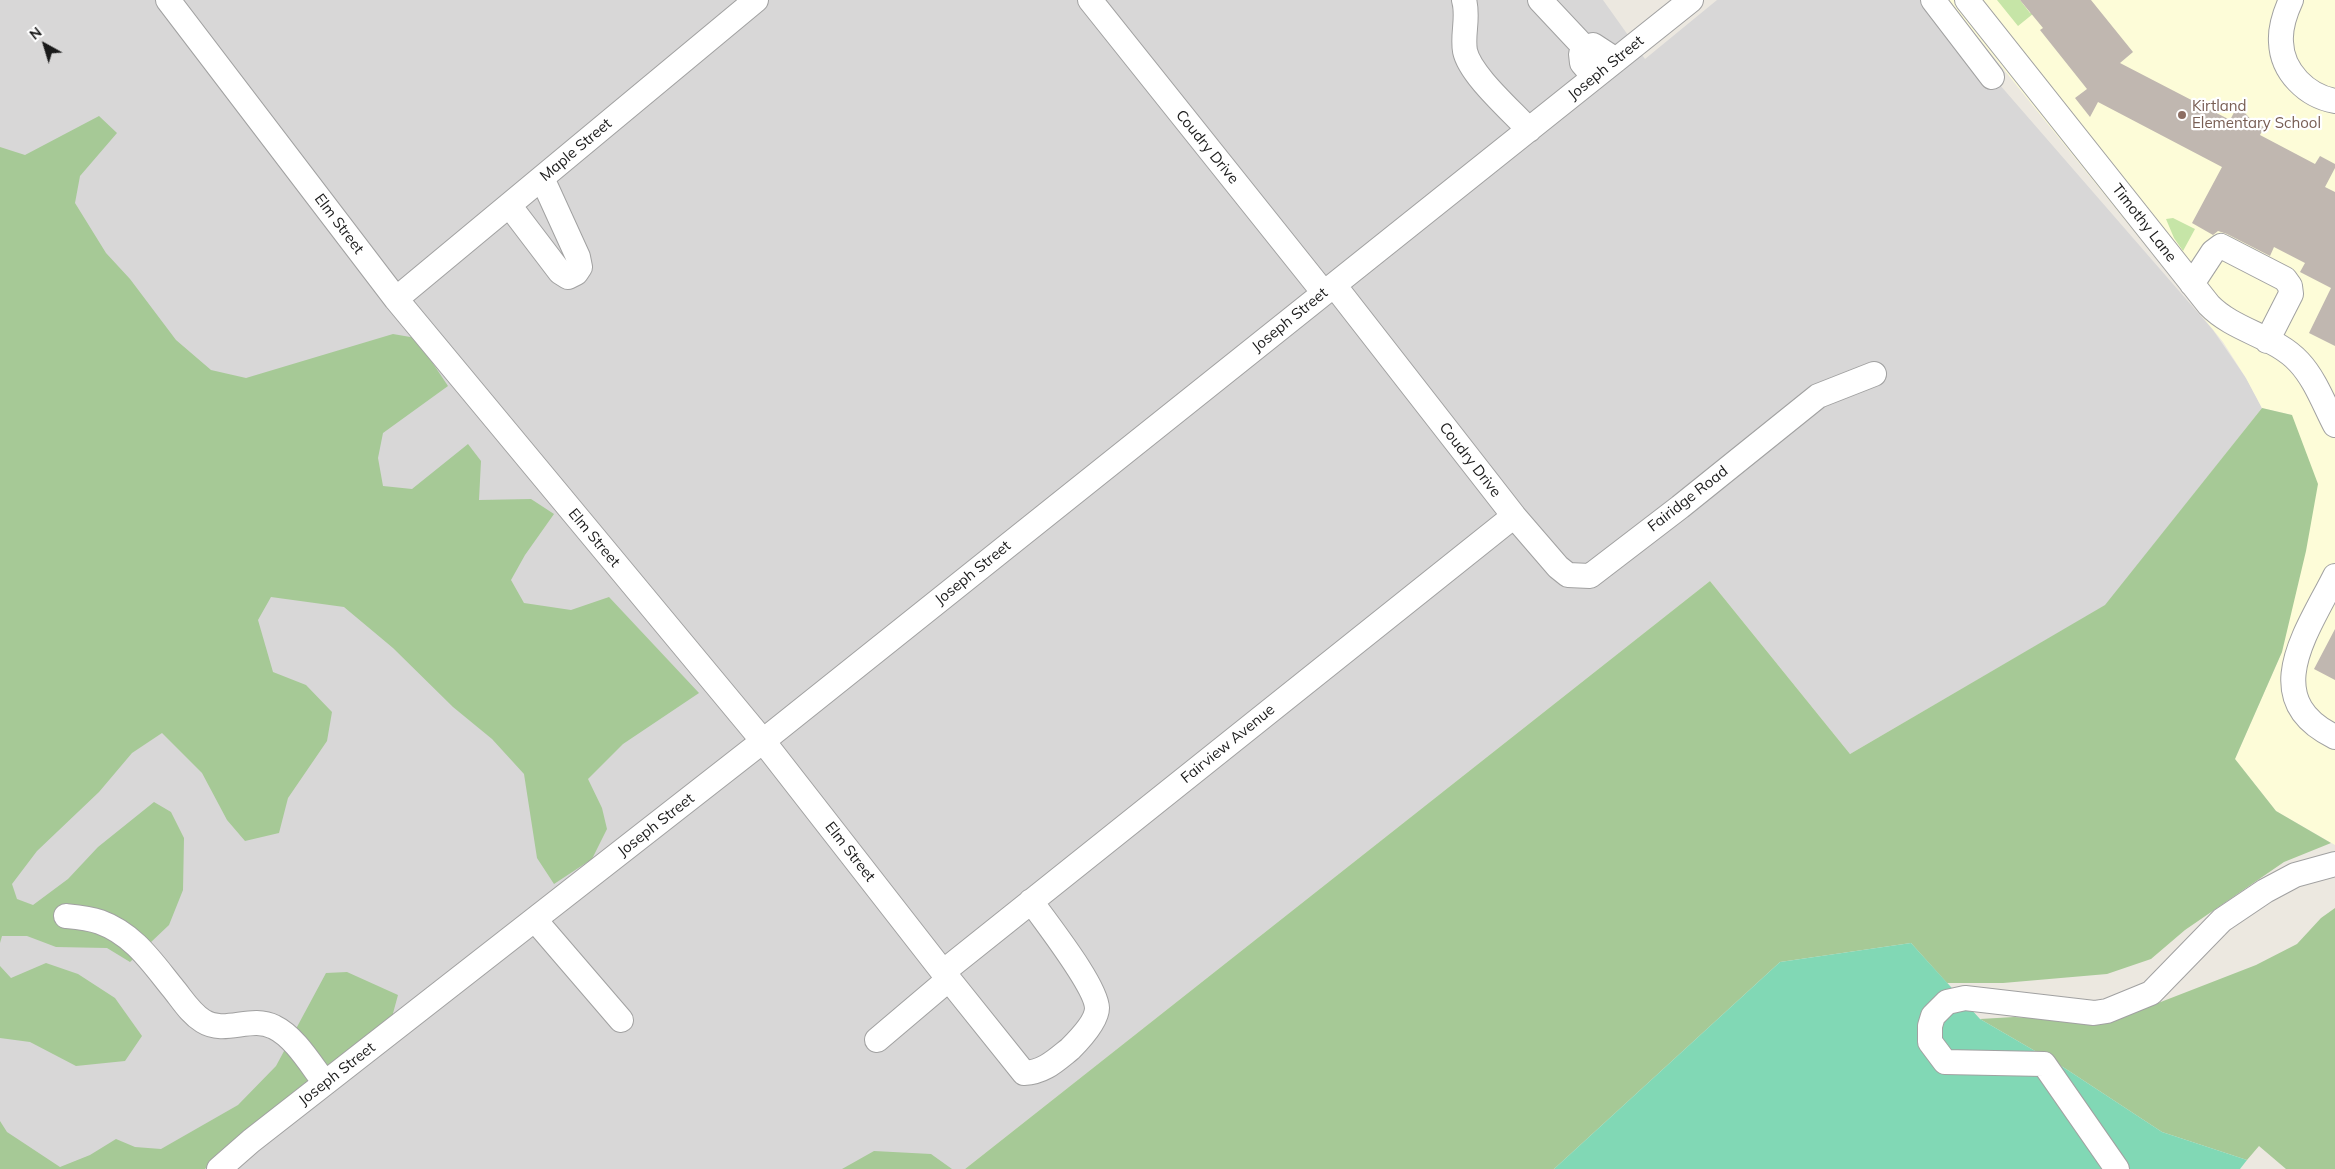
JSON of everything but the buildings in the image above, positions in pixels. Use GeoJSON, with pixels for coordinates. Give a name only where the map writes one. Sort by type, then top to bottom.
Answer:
{"type":"FeatureCollection","features":[{"type":"Feature","properties":{"kind":"street","name":"Elm Street"},"geometry":{"type":"LineString","coordinates":[[168,0],[396,299],[763,741],[1024,1073],[1038,1072],[1050,1066],[1073,1046],[1093,1020],[1097,1008],[1086,981],[1031,901]]}},
{"type":"Feature","properties":{"kind":"street","name":"Maple Street"},"geometry":{"type":"LineString","coordinates":[[396,299],[756,0]]}},
{"type":"Feature","properties":{"kind":"street","name":"Coudry Drive"},"geometry":{"type":"LineString","coordinates":[[1090,0],[1514,516]]}},
{"type":"Feature","properties":{"kind":"street"},"geometry":{"type":"LineString","coordinates":[[1464,0],[1466,8],[1465,50],[1472,67],[1529,130]]}},
{"type":"Feature","properties":{"kind":"street"},"geometry":{"type":"LineString","coordinates":[[1540,0],[1585,48]]}},
{"type":"Feature","properties":{"kind":"street"},"geometry":{"type":"LineString","coordinates":[[1933,0],[1992,77]]}},
{"type":"Feature","properties":{"kind":"street","name":"Timothy Lane"},"geometry":{"type":"LineString","coordinates":[[1967,0],[2219,316],[2267,341],[2299,362],[2313,383],[2335,425]]}},
{"type":"Feature","properties":{"kind":"street"},"geometry":{"type":"LineString","coordinates":[[2291,0],[2281,31],[2281,42],[2285,59],[2294,77],[2307,91],[2321,98],[2335,101]]}},
{"type":"Feature","properties":{"kind":"street","name":"Joseph Street"},"geometry":{"type":"LineString","coordinates":[[219,1169],[251,1141],[763,741],[1529,130],[1616,60],[1677,4]]}},
{"type":"Feature","properties":{"kind":"street"},"geometry":{"type":"LineString","coordinates":[[1594,77],[1582,63],[1581,54],[1585,48],[1593,45],[1600,47],[1616,60]]}},
{"type":"Feature","properties":{"kind":"street"},"geometry":{"type":"LineString","coordinates":[[509,205],[560,272],[568,277],[576,273],[580,267],[578,257],[542,178]]}},
{"type":"Feature","properties":{"kind":"street"},"geometry":{"type":"LineString","coordinates":[[2192,284],[2213,252],[2222,246],[2285,279],[2290,286],[2291,294],[2267,341]]}},
{"type":"Feature","properties":{"kind":"street","name":"Fairidge Road"},"geometry":{"type":"LineString","coordinates":[[1514,516],[1558,567],[1568,575],[1590,576],[1680,507],[1818,396],[1874,374]]}},
{"type":"Feature","properties":{"kind":"street","name":"Fairview Avenue"},"geometry":{"type":"LineString","coordinates":[[877,1040],[946,975],[1031,901],[1514,516]]}},
{"type":"Feature","properties":{"kind":"street"},"geometry":{"type":"LineString","coordinates":[[2335,576],[2301,644],[2293,685],[2296,702],[2305,717],[2320,729],[2335,737]]}},
{"type":"Feature","properties":{"kind":"street"},"geometry":{"type":"LineString","coordinates":[[2117,1169],[2044,1064],[1945,1062],[1930,1042],[1930,1026],[1933,1016],[1946,1002],[1965,998],[2094,1013],[2107,1011],[2151,993],[2222,920],[2265,891],[2295,875],[2335,864]]}},
{"type":"Feature","properties":{"kind":"street"},"geometry":{"type":"LineString","coordinates":[[66,916],[98,921],[120,932],[139,946],[191,1011],[204,1022],[220,1028],[258,1022],[273,1026],[287,1036],[325,1083]]}},
{"type":"Feature","properties":{"kind":"street"},"geometry":{"type":"LineString","coordinates":[[534,920],[621,1020]]}},
{"type":"Feature","properties":{"kind":"shaded area"},"geometry":{"type":"Polygon","coordinates":[[[0,0],[1603,0],[1645,59],[1717,0],[1926,0],[2213,330],[2246,378],[2262,408],[2106,605],[1850,754],[1710,581],[965,1169],[0,1169],[0,0]]]}},
{"type":"Feature","properties":{"kind":"shaded area"},"geometry":{"type":"Polygon","coordinates":[[[1948,0],[2335,0],[2335,845],[2276,811],[2235,759],[2282,652],[2292,415],[2262,408],[2223,342],[1948,0]]]}},
{"type":"Feature","properties":{"kind":"shaded area"},"geometry":{"type":"Polygon","coordinates":[[[99,116],[117,133],[80,176],[75,203],[106,253],[130,279],[176,340],[211,370],[246,378],[393,334],[416,338],[448,386],[383,433],[378,458],[383,486],[412,489],[468,444],[481,461],[479,500],[531,499],[554,514],[525,555],[511,580],[524,603],[571,610],[609,597],[699,693],[623,744],[588,779],[602,808],[607,829],[592,859],[554,884],[537,858],[524,774],[492,739],[453,707],[393,648],[344,607],[271,597],[258,620],[273,672],[306,685],[332,712],[327,741],[288,798],[279,833],[245,841],[227,820],[202,773],[162,733],[132,753],[99,792],[37,851],[12,884],[17,899],[33,905],[68,879],[98,847],[154,802],[171,812],[184,838],[183,890],[169,925],[130,962],[107,948],[56,947],[27,936],[2,936],[0,943],[0,147],[25,155],[99,116]]]}},
{"type":"Feature","properties":{"kind":"shaded area"},"geometry":{"type":"Polygon","coordinates":[[[2262,408],[2292,415],[2318,484],[2306,551],[2282,652],[2235,759],[2276,811],[2331,843],[2284,862],[2185,930],[2151,959],[2107,974],[2003,983],[1947,983],[1911,943],[1780,962],[1554,1169],[965,1169],[1710,581],[1850,754],[2105,605],[2262,408]]]}},
{"type":"Feature","properties":{"kind":"shaded area"},"geometry":{"type":"Polygon","coordinates":[[[2335,908],[2335,1169],[2286,1169],[2259,1146],[2247,1160],[2162,1132],[2066,1069],[1980,1019],[2014,1017],[2084,1021],[2135,1012],[2256,965],[2297,944],[2321,918],[2335,908]]]}},
{"type":"Feature","properties":{"kind":"shaded area"},"geometry":{"type":"Polygon","coordinates":[[[46,963],[78,974],[115,998],[142,1036],[125,1061],[76,1066],[30,1042],[0,1038],[0,966],[11,978],[46,963]]]}},
{"type":"Feature","properties":{"kind":"shaded area"},"geometry":{"type":"Polygon","coordinates":[[[347,972],[398,995],[392,1017],[218,1153],[205,1169],[0,1169],[0,1121],[7,1132],[60,1167],[90,1155],[116,1139],[135,1147],[161,1149],[238,1105],[276,1066],[326,973],[347,972]]]}},
{"type":"Feature","properties":{"kind":"shaded area"},"geometry":{"type":"Polygon","coordinates":[[[874,1151],[931,1154],[952,1169],[842,1169],[874,1151]]]}},
{"type":"Feature","properties":{"kind":"green space"},"geometry":{"type":"Polygon","coordinates":[[[1997,0],[2020,0],[2030,13],[2038,7],[2039,9],[2018,26],[1997,0]]]}},
{"type":"Feature","properties":{"kind":"green space"},"geometry":{"type":"Polygon","coordinates":[[[2173,218],[2195,229],[2183,251],[2174,238],[2166,219],[2173,218]]]}},
{"type":"Feature","properties":{"kind":"green space"},"geometry":{"type":"Polygon","coordinates":[[[1911,943],[1980,1019],[2066,1069],[2162,1132],[2247,1160],[2240,1169],[1554,1169],[1780,962],[1911,943]]]}},
{"type":"Feature","properties":{"kind":"place","name":"Kirtland Elementary School"},"geometry":{"type":"Point","coordinates":[2182,115]}}]}
